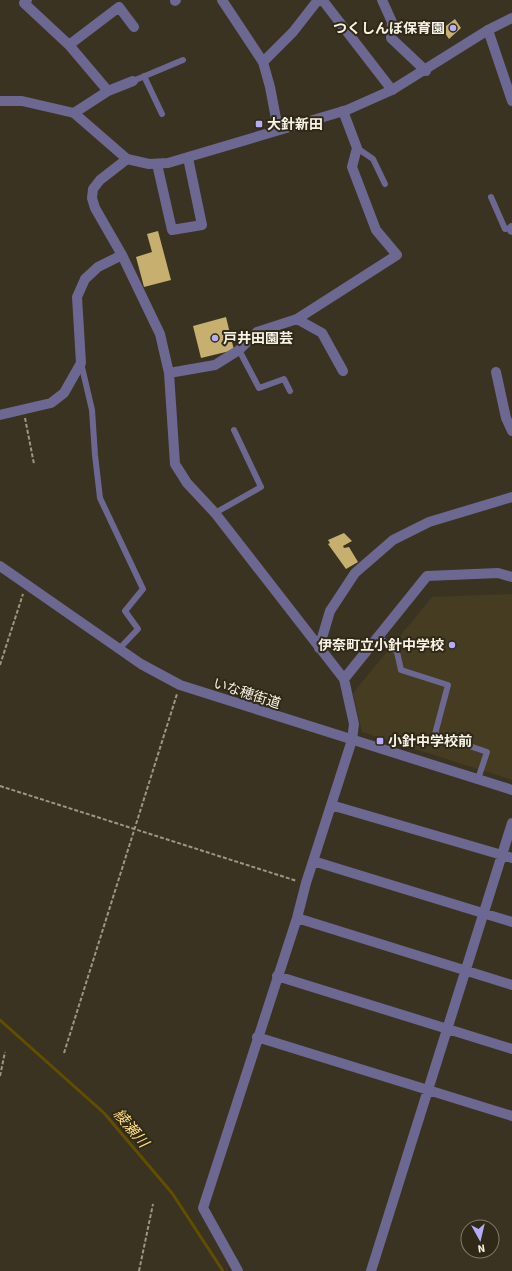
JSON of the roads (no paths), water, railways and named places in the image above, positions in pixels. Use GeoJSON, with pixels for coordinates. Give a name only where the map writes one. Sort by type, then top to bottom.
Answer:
{"type":"FeatureCollection","features":[{"type":"Feature","properties":{"kind":"street"},"geometry":{"type":"LineString","coordinates":[[222,0],[263,62],[270,87],[278,129]]}},
{"type":"Feature","properties":{"kind":"street"},"geometry":{"type":"LineString","coordinates":[[263,62],[293,32],[318,0],[324,2],[392,90]]}},
{"type":"Feature","properties":{"kind":"street"},"geometry":{"type":"LineString","coordinates":[[382,0],[392,22],[392,38],[426,71]]}},
{"type":"Feature","properties":{"kind":"street"},"geometry":{"type":"LineString","coordinates":[[24,1],[69,45],[108,91]]}},
{"type":"Feature","properties":{"kind":"street"},"geometry":{"type":"LineString","coordinates":[[69,45],[119,7],[134,27]]}},
{"type":"Feature","properties":{"kind":"street"},"geometry":{"type":"LineString","coordinates":[[0,101],[22,101],[74,113],[127,159],[149,164],[168,163],[278,129],[343,111],[392,90],[426,71],[488,30],[512,18]]}},
{"type":"Feature","properties":{"kind":"street"},"geometry":{"type":"LineString","coordinates":[[488,30],[512,101]]}},
{"type":"Feature","properties":{"kind":"street"},"geometry":{"type":"LineString","coordinates":[[74,113],[108,91],[134,81]]}},
{"type":"Feature","properties":{"kind":"street"},"geometry":{"type":"LineString","coordinates":[[169,373],[215,365],[239,350],[257,332],[297,319],[397,256],[376,230],[357,181],[352,167],[357,148],[343,111]]}},
{"type":"Feature","properties":{"kind":"street"},"geometry":{"type":"LineString","coordinates":[[157,164],[172,230],[202,225],[188,158]]}},
{"type":"Feature","properties":{"kind":"street"},"geometry":{"type":"LineString","coordinates":[[127,159],[100,180],[93,189],[92,198],[95,208],[122,255],[160,334],[169,373],[175,464],[187,483],[215,513],[344,679],[354,724],[352,740],[330,805],[297,918],[257,1037],[203,1208],[238,1271]]}},
{"type":"Feature","properties":{"kind":"street"},"geometry":{"type":"LineString","coordinates":[[0,415],[51,402],[64,393],[81,363],[77,296],[85,279],[98,267],[122,255]]}},
{"type":"Feature","properties":{"kind":"street"},"geometry":{"type":"LineString","coordinates":[[297,319],[322,333],[342,371]]}},
{"type":"Feature","properties":{"kind":"street"},"geometry":{"type":"LineString","coordinates":[[496,372],[506,418],[512,431]]}},
{"type":"Feature","properties":{"kind":"street"},"geometry":{"type":"LineString","coordinates":[[319,648],[330,611],[355,573],[393,540],[429,522],[512,497]]}},
{"type":"Feature","properties":{"kind":"street","name":"いな穂街道"},"geometry":{"type":"LineString","coordinates":[[0,566],[119,650],[157,674],[180,685],[512,790]]}},
{"type":"Feature","properties":{"kind":"street"},"geometry":{"type":"LineString","coordinates":[[344,679],[427,576],[498,573],[512,577]]}},
{"type":"Feature","properties":{"kind":"street"},"geometry":{"type":"LineString","coordinates":[[330,805],[512,858]]}},
{"type":"Feature","properties":{"kind":"street"},"geometry":{"type":"LineString","coordinates":[[371,1271],[512,823]]}},
{"type":"Feature","properties":{"kind":"street"},"geometry":{"type":"LineString","coordinates":[[313,861],[512,922]]}},
{"type":"Feature","properties":{"kind":"street"},"geometry":{"type":"LineString","coordinates":[[297,918],[512,985]]}},
{"type":"Feature","properties":{"kind":"street"},"geometry":{"type":"LineString","coordinates":[[277,976],[512,1049]]}},
{"type":"Feature","properties":{"kind":"street"},"geometry":{"type":"LineString","coordinates":[[257,1037],[512,1116]]}},
{"type":"Feature","properties":{"kind":"lane"},"geometry":{"type":"LineString","coordinates":[[134,81],[183,60]]}},
{"type":"Feature","properties":{"kind":"lane"},"geometry":{"type":"LineString","coordinates":[[144,76],[162,114]]}},
{"type":"Feature","properties":{"kind":"lane"},"geometry":{"type":"LineString","coordinates":[[357,148],[373,159],[385,184]]}},
{"type":"Feature","properties":{"kind":"lane"},"geometry":{"type":"LineString","coordinates":[[491,197],[505,229],[512,229]]}},
{"type":"Feature","properties":{"kind":"lane"},"geometry":{"type":"LineString","coordinates":[[239,350],[259,388],[284,379],[290,391]]}},
{"type":"Feature","properties":{"kind":"lane"},"geometry":{"type":"LineString","coordinates":[[81,363],[92,410],[100,498],[142,589],[126,611],[138,629],[119,650]]}},
{"type":"Feature","properties":{"kind":"lane"},"geometry":{"type":"LineString","coordinates":[[215,513],[261,487],[234,430]]}},
{"type":"Feature","properties":{"kind":"lane"},"geometry":{"type":"LineString","coordinates":[[378,637],[397,652],[401,670],[448,685],[435,734],[486,752],[478,779]]}},
{"type":"Feature","properties":{"kind":"waterway","name":"綾瀬川"},"geometry":{"type":"LineString","coordinates":[[0,1020],[104,1113],[172,1193],[223,1271]]}},
{"type":"Feature","properties":{"kind":"place","name":"つくしんぼ保育園"},"geometry":{"type":"Point","coordinates":[453,28]}},
{"type":"Feature","properties":{"kind":"place","name":"大針新田"},"geometry":{"type":"Point","coordinates":[259,124]}},
{"type":"Feature","properties":{"kind":"place","name":"戸井田園芸"},"geometry":{"type":"Point","coordinates":[215,338]}},
{"type":"Feature","properties":{"kind":"place","name":"伊奈町立小針中学校"},"geometry":{"type":"Point","coordinates":[452,645]}},
{"type":"Feature","properties":{"kind":"place","name":"小針中学校前"},"geometry":{"type":"Point","coordinates":[380,741]}}]}
